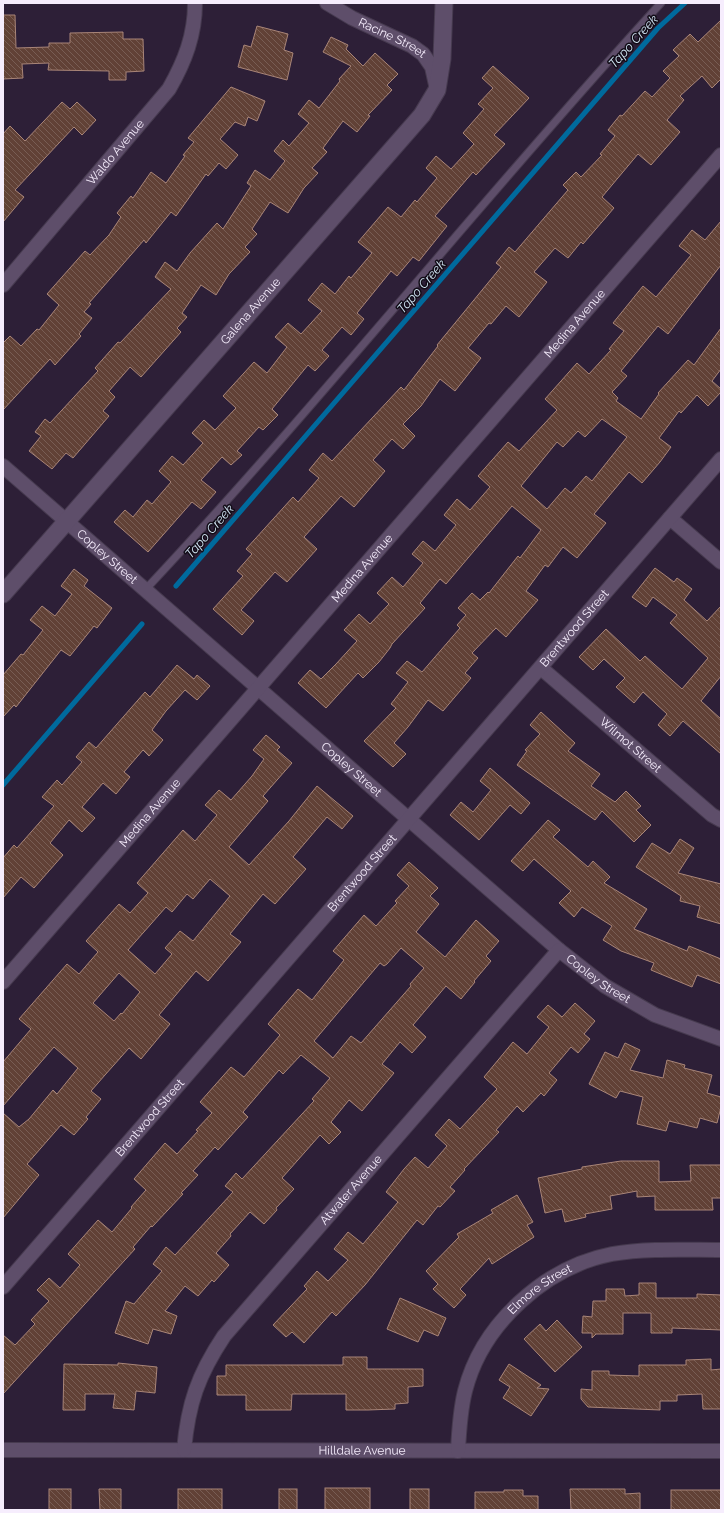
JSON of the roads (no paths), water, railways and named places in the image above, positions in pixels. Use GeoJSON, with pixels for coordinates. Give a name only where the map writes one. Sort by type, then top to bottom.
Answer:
{"type":"FeatureCollection","features":[{"type":"Feature","properties":{"kind":"street","name":"Waldo Avenue"},"geometry":{"type":"LineString","coordinates":[[3,285],[169,89],[182,68],[190,46],[195,19],[195,3]]}},
{"type":"Feature","properties":{"kind":"street","name":"Racine Street"},"geometry":{"type":"LineString","coordinates":[[327,3],[352,18],[412,46],[423,54],[432,67],[437,90]]}},
{"type":"Feature","properties":{"kind":"street","name":"Galena Avenue"},"geometry":{"type":"LineString","coordinates":[[3,594],[422,115],[437,90],[442,59],[444,3]]}},
{"type":"Feature","properties":{"kind":"street","name":"Medina Avenue"},"geometry":{"type":"LineString","coordinates":[[3,982],[721,155]]}},
{"type":"Feature","properties":{"kind":"street","name":"Brentwood Street"},"geometry":{"type":"LineString","coordinates":[[3,1287],[721,460]]}},
{"type":"Feature","properties":{"kind":"street","name":"Copley Street"},"geometry":{"type":"LineString","coordinates":[[3,466],[559,950],[605,986],[655,1015],[721,1039]]}},
{"type":"Feature","properties":{"kind":"street"},"geometry":{"type":"LineString","coordinates":[[670,518],[721,562]]}},
{"type":"Feature","properties":{"kind":"street","name":"Wilmot Street"},"geometry":{"type":"LineString","coordinates":[[541,668],[712,815],[721,820]]}},
{"type":"Feature","properties":{"kind":"street","name":"Atwater Avenue"},"geometry":{"type":"LineString","coordinates":[[184,1450],[186,1424],[195,1390],[209,1359],[224,1336],[559,950]]}},
{"type":"Feature","properties":{"kind":"street","name":"Elmore Street"},"geometry":{"type":"LineString","coordinates":[[458,1451],[459,1420],[466,1389],[479,1356],[498,1326],[522,1300],[549,1280],[582,1264],[611,1254],[651,1251],[721,1250]]}},
{"type":"Feature","properties":{"kind":"street","name":"Hilldale Avenue"},"geometry":{"type":"LineString","coordinates":[[3,1450],[721,1451]]}},
{"type":"Feature","properties":{"kind":"lane"},"geometry":{"type":"LineString","coordinates":[[144,590],[317,397],[597,73],[661,3]]}},
{"type":"Feature","properties":{"kind":"waterway","name":"Tapo Creek"},"geometry":{"type":"LineString","coordinates":[[176,586],[658,28],[685,3]]}},
{"type":"Feature","properties":{"kind":"waterway","name":"Tapo Creek"},"geometry":{"type":"LineString","coordinates":[[3,785],[142,624]]}}]}
